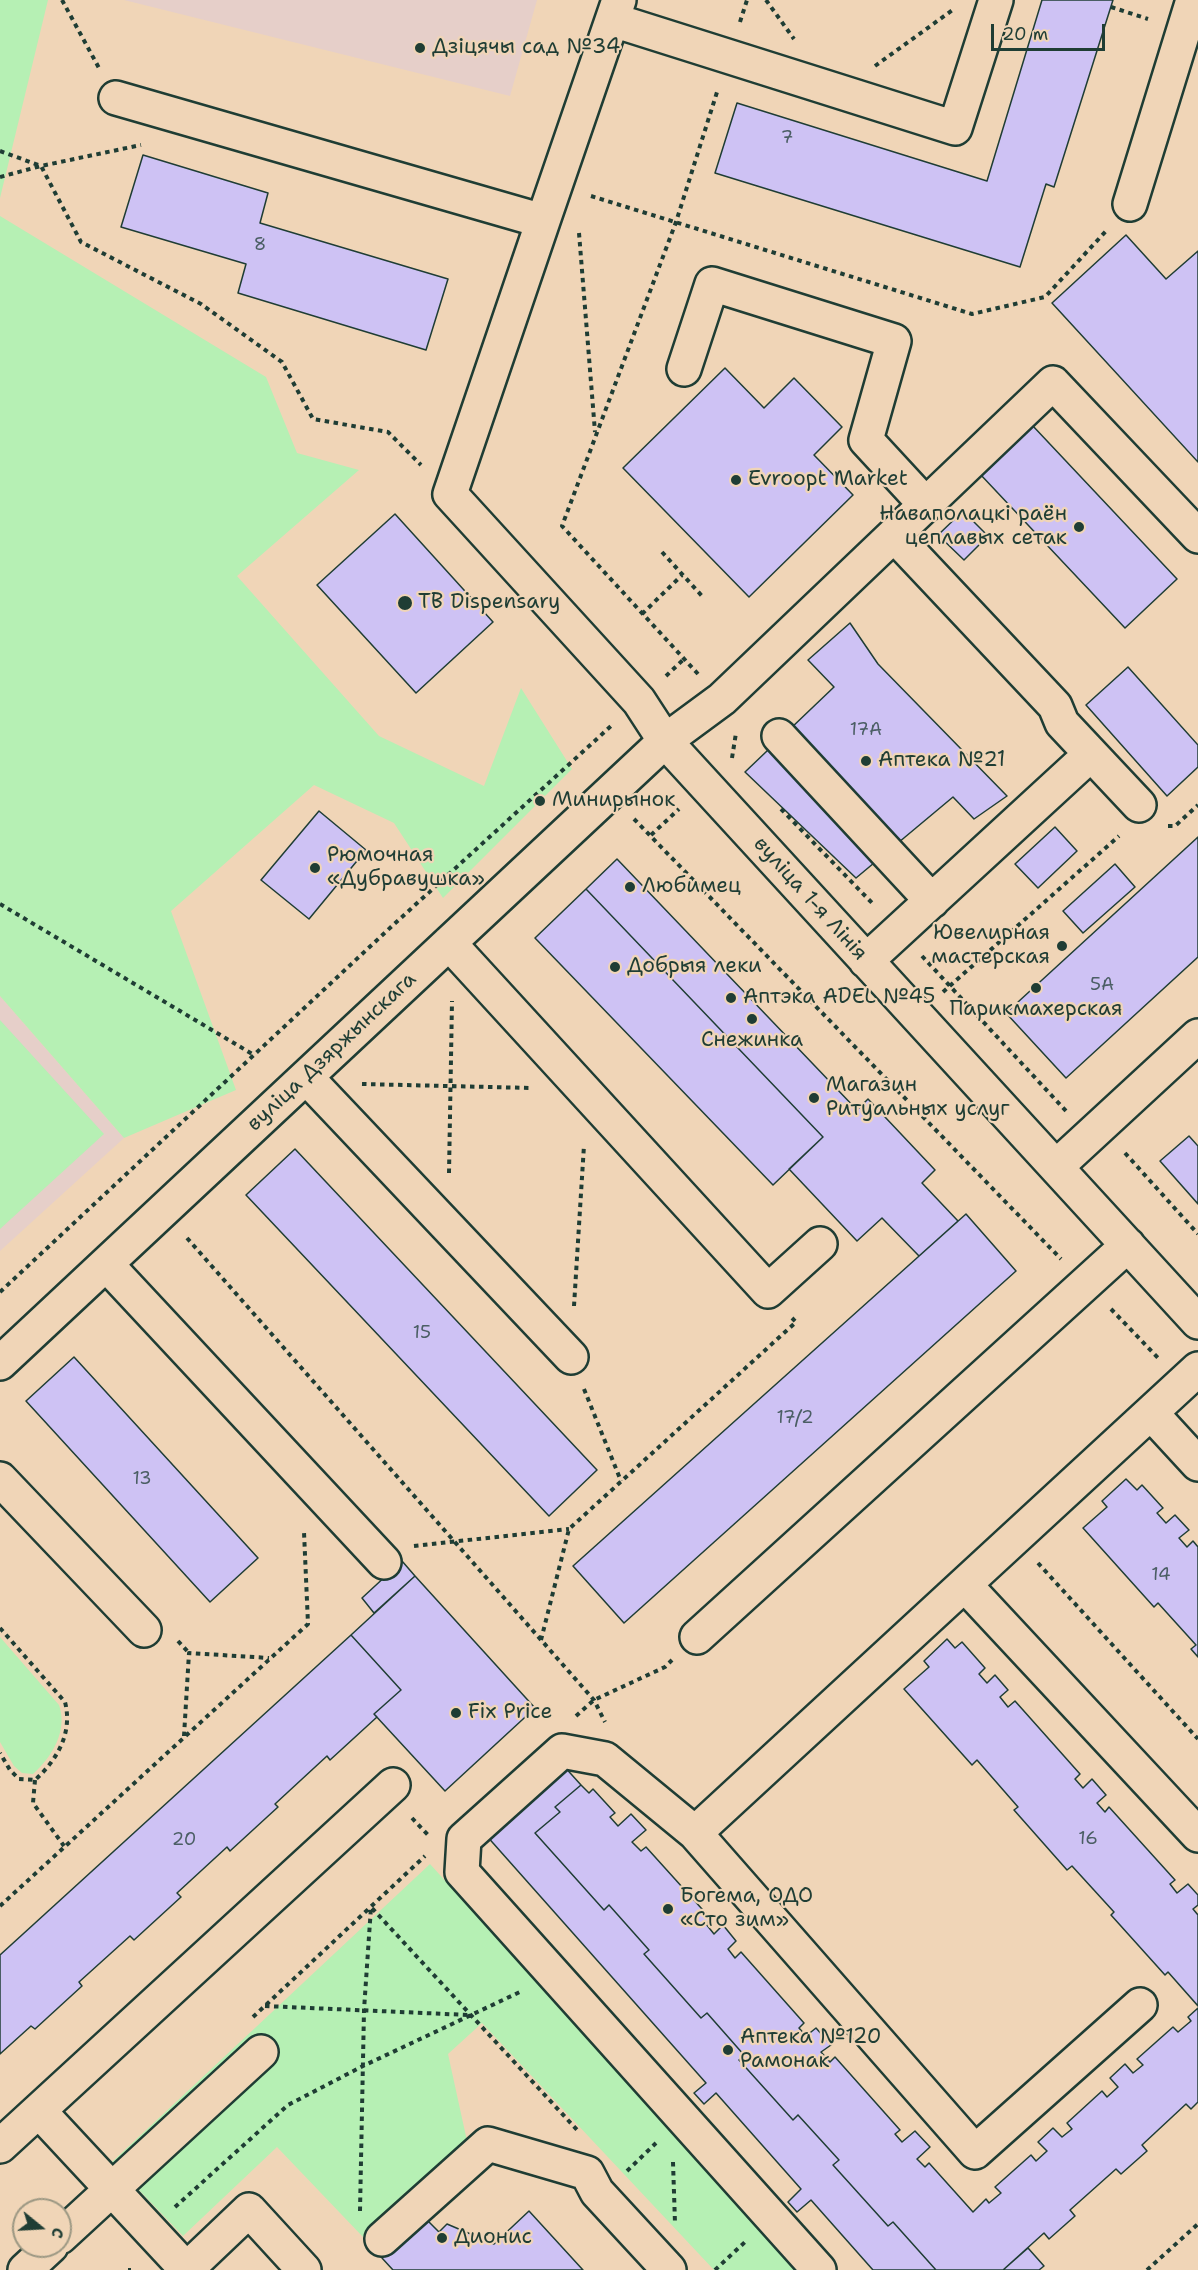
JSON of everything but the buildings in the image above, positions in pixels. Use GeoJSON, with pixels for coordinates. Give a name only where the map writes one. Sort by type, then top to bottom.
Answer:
{"type":"FeatureCollection","features":[{"type":"Feature","properties":{"kind":"street"},"geometry":{"type":"LineString","coordinates":[[450,494],[616,10],[832,89],[956,128],[996,0]]}},
{"type":"Feature","properties":{"kind":"street"},"geometry":{"type":"LineString","coordinates":[[1130,204],[1193,0]]}},
{"type":"Feature","properties":{"kind":"street"},"geometry":{"type":"LineString","coordinates":[[116,98],[543,221]]}},
{"type":"Feature","properties":{"kind":"street"},"geometry":{"type":"LineString","coordinates":[[684,369],[712,284],[894,341],[866,440],[926,505]]}},
{"type":"Feature","properties":{"kind":"street","name":"вуліца Дзяржынскага"},"geometry":{"type":"LineString","coordinates":[[0,1363],[665,741],[722,699],[1053,383],[1198,536]]}},
{"type":"Feature","properties":{"kind":"street","name":"вуліца 1-я Лінія"},"geometry":{"type":"LineString","coordinates":[[450,494],[639,700],[665,741],[1198,1322]]}},
{"type":"Feature","properties":{"kind":"street"},"geometry":{"type":"LineString","coordinates":[[894,536],[1055,706],[1062,723],[1139,805]]}},
{"type":"Feature","properties":{"kind":"street"},"geometry":{"type":"LineString","coordinates":[[779,736],[932,901]]}},
{"type":"Feature","properties":{"kind":"street"},"geometry":{"type":"LineString","coordinates":[[866,961],[1091,754]]}},
{"type":"Feature","properties":{"kind":"street"},"geometry":{"type":"LineString","coordinates":[[449,943],[768,1291],[820,1244]]}},
{"type":"Feature","properties":{"kind":"street"},"geometry":{"type":"LineString","coordinates":[[1056,1167],[1198,1036]]}},
{"type":"Feature","properties":{"kind":"street"},"geometry":{"type":"LineString","coordinates":[[306,1077],[571,1357]]}},
{"type":"Feature","properties":{"kind":"street"},"geometry":{"type":"LineString","coordinates":[[697,1637],[1128,1245]]}},
{"type":"Feature","properties":{"kind":"street"},"geometry":{"type":"LineString","coordinates":[[106,1264],[384,1562]]}},
{"type":"Feature","properties":{"kind":"street"},"geometry":{"type":"LineString","coordinates":[[696,1833],[1190,1377]]}},
{"type":"Feature","properties":{"kind":"street"},"geometry":{"type":"LineString","coordinates":[[1151,1413],[1198,1464]]}},
{"type":"Feature","properties":{"kind":"street"},"geometry":{"type":"LineString","coordinates":[[0,1479],[144,1630]]}},
{"type":"Feature","properties":{"kind":"street"},"geometry":{"type":"LineString","coordinates":[[965,1585],[1198,1835]]}},
{"type":"Feature","properties":{"kind":"street"},"geometry":{"type":"LineString","coordinates":[[819,2270],[678,2124],[656,2087],[462,1872],[464,1839],[562,1751],[605,1759],[696,1833],[975,2152],[1140,2005]]}},
{"type":"Feature","properties":{"kind":"street"},"geometry":{"type":"LineString","coordinates":[[0,2146],[393,1785]]}},
{"type":"Feature","properties":{"kind":"street"},"geometry":{"type":"LineString","coordinates":[[72,2226],[261,2052]]}},
{"type":"Feature","properties":{"kind":"street"},"geometry":{"type":"LineString","coordinates":[[39,2111],[187,2270],[249,2210],[304,2270]]}},
{"type":"Feature","properties":{"kind":"street"},"geometry":{"type":"LineString","coordinates":[[371,2227],[488,2144],[587,2173],[597,2192],[669,2270]]}},
{"type":"Feature","properties":{"kind":"street"},"geometry":{"type":"LineString","coordinates":[[25,2270],[38,2258]]}},
{"type":"Feature","properties":{"kind":"path"},"geometry":{"type":"LineString","coordinates":[[62,0],[116,98]]}},
{"type":"Feature","properties":{"kind":"path"},"geometry":{"type":"LineString","coordinates":[[766,0],[832,89],[958,6]]}},
{"type":"Feature","properties":{"kind":"path"},"geometry":{"type":"LineString","coordinates":[[0,177],[142,145]]}},
{"type":"Feature","properties":{"kind":"path"},"geometry":{"type":"LineString","coordinates":[[0,151],[41,166],[81,242],[201,304],[282,362],[313,419],[388,432],[450,494]]}},
{"type":"Feature","properties":{"kind":"path"},"geometry":{"type":"LineString","coordinates":[[587,195],[972,314],[1045,297],[1130,204]]}},
{"type":"Feature","properties":{"kind":"path"},"geometry":{"type":"LineString","coordinates":[[578,226],[595,435]]}},
{"type":"Feature","properties":{"kind":"path"},"geometry":{"type":"LineString","coordinates":[[662,552],[702,596]]}},
{"type":"Feature","properties":{"kind":"path"},"geometry":{"type":"LineString","coordinates":[[642,614],[682,574]]}},
{"type":"Feature","properties":{"kind":"path"},"geometry":{"type":"LineString","coordinates":[[0,1292],[391,927],[684,659]]}},
{"type":"Feature","properties":{"kind":"path"},"geometry":{"type":"LineString","coordinates":[[1164,826],[1175,826],[1198,805]]}},
{"type":"Feature","properties":{"kind":"path"},"geometry":{"type":"LineString","coordinates":[[629,813],[1086,1284],[1190,1377]]}},
{"type":"Feature","properties":{"kind":"path"},"geometry":{"type":"LineString","coordinates":[[915,1014],[951,986],[1122,833]]}},
{"type":"Feature","properties":{"kind":"path"},"geometry":{"type":"LineString","coordinates":[[0,904],[254,1055]]}},
{"type":"Feature","properties":{"kind":"path"},"geometry":{"type":"LineString","coordinates":[[448,1227],[452,993]]}},
{"type":"Feature","properties":{"kind":"path"},"geometry":{"type":"LineString","coordinates":[[356,1083],[585,1092],[571,1357],[621,1481]]}},
{"type":"Feature","properties":{"kind":"path"},"geometry":{"type":"LineString","coordinates":[[1101,1126],[1198,1234]]}},
{"type":"Feature","properties":{"kind":"path"},"geometry":{"type":"LineString","coordinates":[[180,1231],[594,1700]]}},
{"type":"Feature","properties":{"kind":"path"},"geometry":{"type":"LineString","coordinates":[[541,1640],[569,1528],[796,1322],[768,1291]]}},
{"type":"Feature","properties":{"kind":"path"},"geometry":{"type":"LineString","coordinates":[[456,1543],[569,1528]]}},
{"type":"Feature","properties":{"kind":"path"},"geometry":{"type":"LineString","coordinates":[[0,1905],[308,1624],[304,1531]]}},
{"type":"Feature","properties":{"kind":"path"},"geometry":{"type":"LineString","coordinates":[[1015,1538],[1198,1739]]}},
{"type":"Feature","properties":{"kind":"path"},"geometry":{"type":"LineString","coordinates":[[0,1628],[65,1702],[68,1713],[63,1743],[49,1767],[35,1779],[19,1779],[10,1770],[0,1753]]}},
{"type":"Feature","properties":{"kind":"path"},"geometry":{"type":"LineString","coordinates":[[567,1724],[594,1700],[665,1667],[697,1637]]}},
{"type":"Feature","properties":{"kind":"path"},"geometry":{"type":"LineString","coordinates":[[184,1736],[189,1653],[269,1658]]}},
{"type":"Feature","properties":{"kind":"path"},"geometry":{"type":"LineString","coordinates":[[35,1779],[33,1803],[64,1846]]}},
{"type":"Feature","properties":{"kind":"path"},"geometry":{"type":"LineString","coordinates":[[248,2022],[429,1853]]}},
{"type":"Feature","properties":{"kind":"path"},"geometry":{"type":"LineString","coordinates":[[371,1907],[364,2010],[363,2066],[371,2227]]}},
{"type":"Feature","properties":{"kind":"path"},"geometry":{"type":"LineString","coordinates":[[371,1907],[581,2134]]}},
{"type":"Feature","properties":{"kind":"path"},"geometry":{"type":"LineString","coordinates":[[150,2230],[288,2105],[363,2066],[556,1976]]}},
{"type":"Feature","properties":{"kind":"path"},"geometry":{"type":"LineString","coordinates":[[265,2006],[470,2016]]}},
{"type":"Feature","properties":{"kind":"path"},"geometry":{"type":"LineString","coordinates":[[621,2176],[678,2124]]}},
{"type":"Feature","properties":{"kind":"path"},"geometry":{"type":"LineString","coordinates":[[675,2224],[678,2124]]}},
{"type":"Feature","properties":{"kind":"path"},"geometry":{"type":"LineString","coordinates":[[1147,2270],[1198,2224]]}},
{"type":"Feature","properties":{"kind":"shaded area","name":"Дзіцячы сад №34"},"geometry":{"type":"Polygon","coordinates":[[[124,0],[537,0],[510,96],[124,0]]]}},
{"type":"Feature","properties":{"kind":"shaded area"},"geometry":{"type":"Polygon","coordinates":[[[0,996],[124,1138],[0,1251],[0,996]]]}},
{"type":"Feature","properties":{"kind":"green space"},"geometry":{"type":"Polygon","coordinates":[[[0,0],[48,0],[0,198],[0,0]]]}},
{"type":"Feature","properties":{"kind":"green space"},"geometry":{"type":"Polygon","coordinates":[[[0,216],[266,377],[297,453],[359,470],[237,576],[379,736],[484,786],[521,688],[572,769],[443,898],[394,823],[314,785],[171,911],[236,1090],[124,1138],[0,996],[0,216]]]}},
{"type":"Feature","properties":{"kind":"green space"},"geometry":{"type":"Polygon","coordinates":[[[0,1020],[104,1134],[0,1229],[0,1020]]]}},
{"type":"Feature","properties":{"kind":"green space"},"geometry":{"type":"Polygon","coordinates":[[[0,1637],[59,1705],[61,1724],[57,1743],[33,1774],[22,1773],[14,1766],[0,1742],[0,1637]]]}},
{"type":"Feature","properties":{"kind":"green space"},"geometry":{"type":"Polygon","coordinates":[[[430,1864],[797,2270],[714,2270],[482,2023],[448,2054],[467,2141],[363,2237],[277,2147],[183,2236],[112,2162],[430,1864]]]}},
{"type":"Feature","properties":{"kind":"place","name":"Дзіцячы сад №34"},"geometry":{"type":"Point","coordinates":[420,48]}},
{"type":"Feature","properties":{"kind":"place","name":"Evroopt Market"},"geometry":{"type":"Point","coordinates":[736,480]}},
{"type":"Feature","properties":{"kind":"place","name":"Наваполацкі раён цеплавых сетак"},"geometry":{"type":"Point","coordinates":[1079,527]}},
{"type":"Feature","properties":{"kind":"place","name":"TB Dispensary"},"geometry":{"type":"Point","coordinates":[405,603]}},
{"type":"Feature","properties":{"kind":"place","name":"Аптека №21"},"geometry":{"type":"Point","coordinates":[866,761]}},
{"type":"Feature","properties":{"kind":"place","name":"Минирынок"},"geometry":{"type":"Point","coordinates":[540,801]}},
{"type":"Feature","properties":{"kind":"place","name":"Рюмочная «Дубравушка»"},"geometry":{"type":"Point","coordinates":[315,868]}},
{"type":"Feature","properties":{"kind":"place","name":"Любимец"},"geometry":{"type":"Point","coordinates":[630,887]}},
{"type":"Feature","properties":{"kind":"place","name":"Ювелирная мастерская"},"geometry":{"type":"Point","coordinates":[1062,946]}},
{"type":"Feature","properties":{"kind":"place","name":"Добрыя леки"},"geometry":{"type":"Point","coordinates":[615,967]}},
{"type":"Feature","properties":{"kind":"place","name":"Парикмахерская"},"geometry":{"type":"Point","coordinates":[1036,988]}},
{"type":"Feature","properties":{"kind":"place","name":"Аптэка ADEL №45"},"geometry":{"type":"Point","coordinates":[731,998]}},
{"type":"Feature","properties":{"kind":"place","name":"Снежинка"},"geometry":{"type":"Point","coordinates":[752,1019]}},
{"type":"Feature","properties":{"kind":"place","name":"Магазин Ритуальных услуг"},"geometry":{"type":"Point","coordinates":[814,1098]}},
{"type":"Feature","properties":{"kind":"place","name":"Fix Price"},"geometry":{"type":"Point","coordinates":[456,1713]}},
{"type":"Feature","properties":{"kind":"place","name":"Богема, ОДО «Сто зим»"},"geometry":{"type":"Point","coordinates":[668,1909]}},
{"type":"Feature","properties":{"kind":"place","name":"Аптека №120 Рамонак"},"geometry":{"type":"Point","coordinates":[728,2050]}},
{"type":"Feature","properties":{"kind":"place","name":"Дионис"},"geometry":{"type":"Point","coordinates":[442,2238]}}]}
